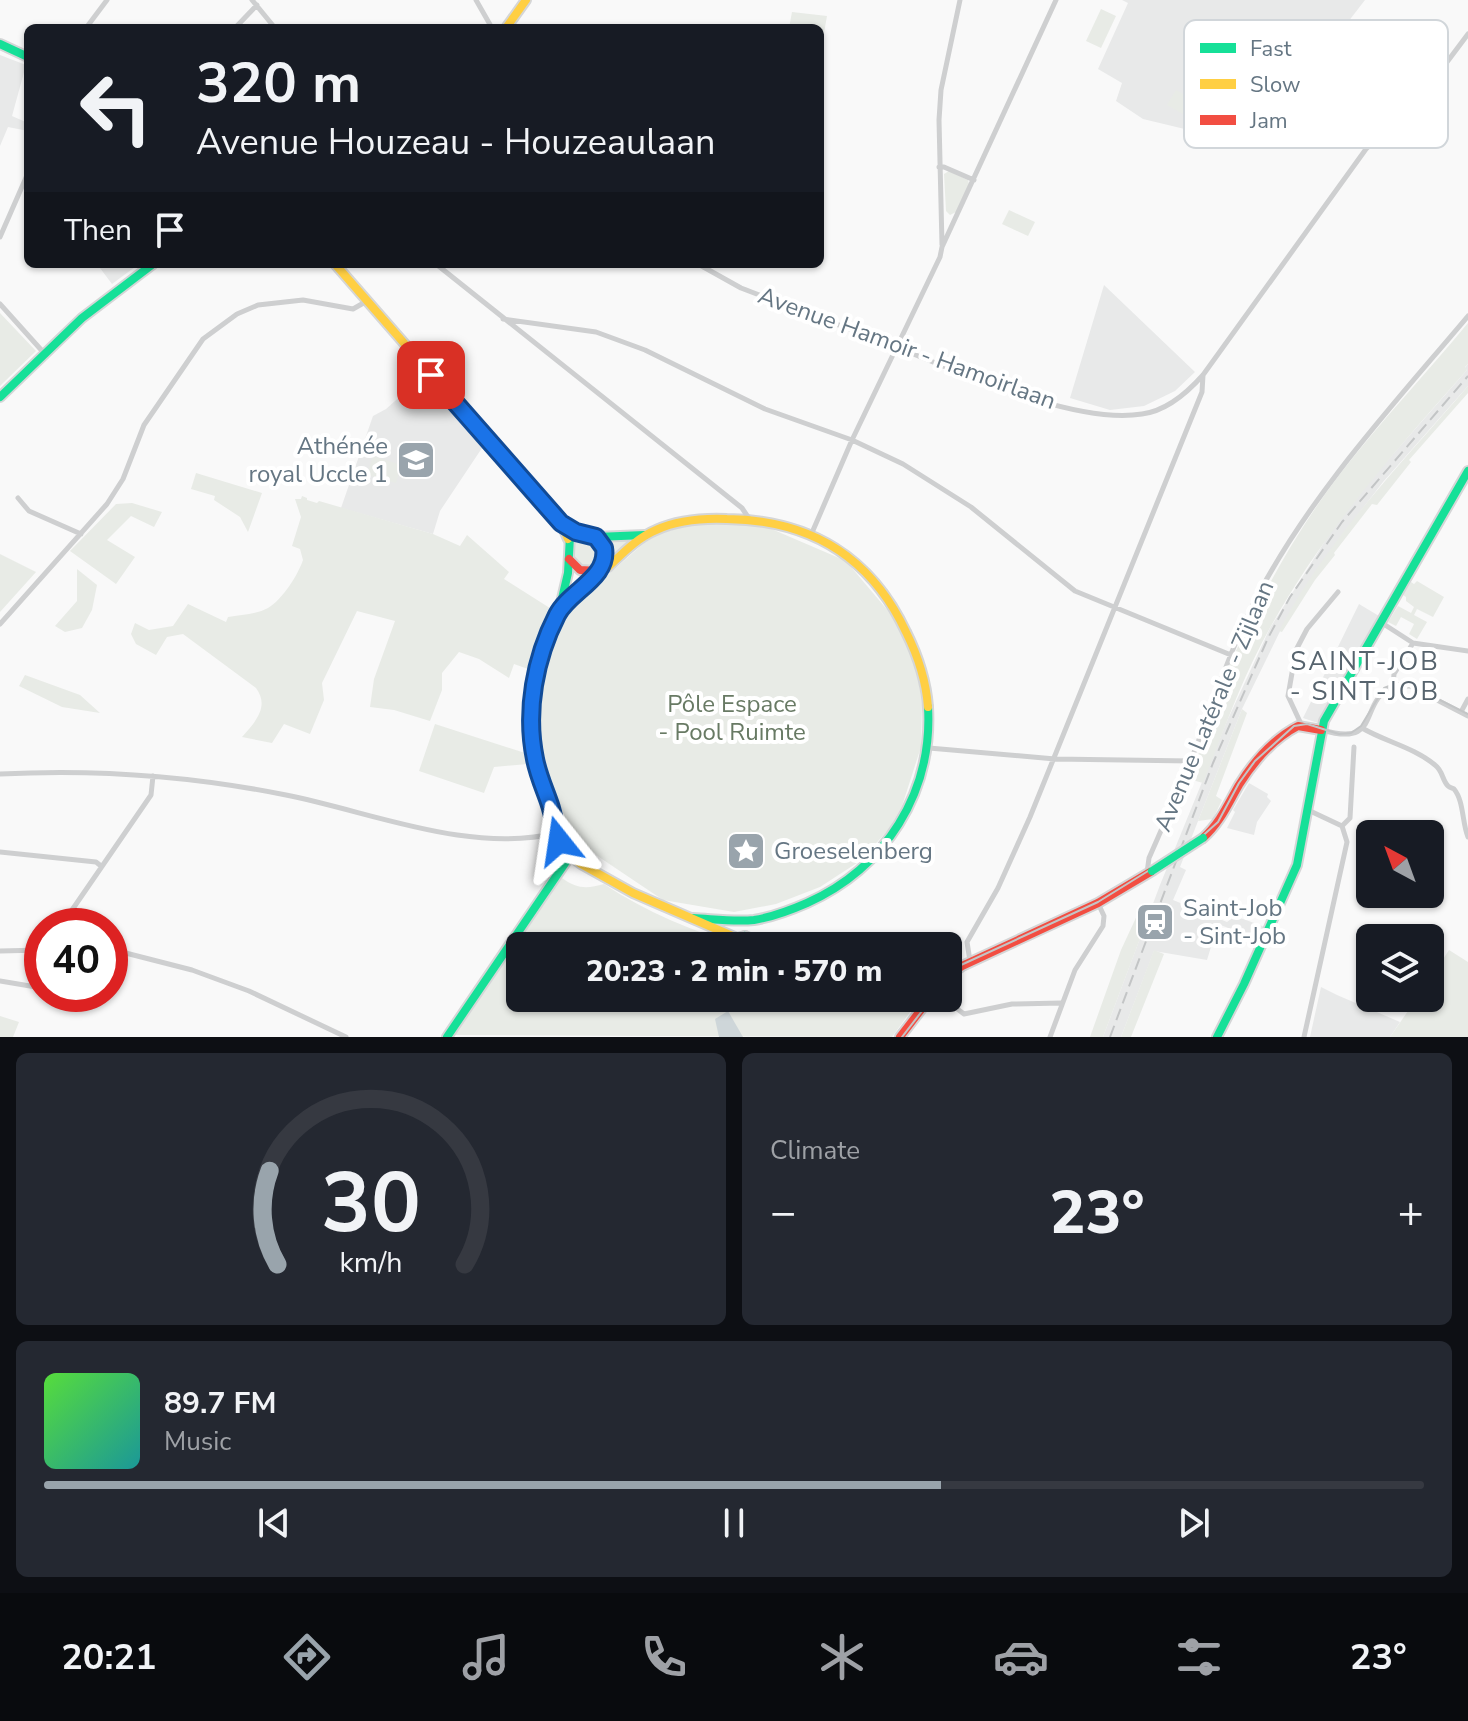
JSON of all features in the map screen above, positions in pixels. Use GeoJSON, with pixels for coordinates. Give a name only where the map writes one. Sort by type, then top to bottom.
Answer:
{"type":"FeatureCollection","features":[{"type":"Feature","properties":{"kind":"street"},"geometry":{"type":"LineString","coordinates":[[89,24],[107,0]]}},
{"type":"Feature","properties":{"kind":"street"},"geometry":{"type":"LineString","coordinates":[[476,0],[490,24]]}},
{"type":"Feature","properties":{"kind":"street"},"geometry":{"type":"LineString","coordinates":[[509,24],[526,0]]}},
{"type":"Feature","properties":{"kind":"street"},"geometry":{"type":"LineString","coordinates":[[942,247],[939,167],[941,90],[960,0]]}},
{"type":"Feature","properties":{"kind":"street"},"geometry":{"type":"LineString","coordinates":[[811,535],[852,440],[940,257],[951,221],[974,180],[1056,0]]}},
{"type":"Feature","properties":{"kind":"street"},"geometry":{"type":"LineString","coordinates":[[238,24],[254,3],[272,24]]}},
{"type":"Feature","properties":{"kind":"street","name":"Avenue Hamoir - Hamoirlaan"},"geometry":{"type":"LineString","coordinates":[[1448,61],[1468,34]]}},
{"type":"Feature","properties":{"kind":"street"},"geometry":{"type":"LineString","coordinates":[[0,44],[24,55]]}},
{"type":"Feature","properties":{"kind":"street","name":"Avenue Hamoir - Hamoirlaan"},"geometry":{"type":"LineString","coordinates":[[705,268],[741,288],[1029,398],[1096,414],[1145,414],[1168,405],[1193,387],[1367,148]]}},
{"type":"Feature","properties":{"kind":"street"},"geometry":{"type":"LineString","coordinates":[[939,167],[974,180]]}},
{"type":"Feature","properties":{"kind":"street"},"geometry":{"type":"LineString","coordinates":[[0,237],[24,182]]}},
{"type":"Feature","properties":{"kind":"street"},"geometry":{"type":"LineString","coordinates":[[941,211],[951,221]]}},
{"type":"Feature","properties":{"kind":"street"},"geometry":{"type":"LineString","coordinates":[[0,397],[82,318],[148,268]]}},
{"type":"Feature","properties":{"kind":"street"},"geometry":{"type":"LineString","coordinates":[[338,268],[561,523],[568,539],[565,590],[537,668],[532,737],[536,763],[557,833],[570,856],[633,893],[724,932]]}},
{"type":"Feature","properties":{"kind":"street"},"geometry":{"type":"LineString","coordinates":[[441,268],[742,508],[750,520]]}},
{"type":"Feature","properties":{"kind":"street"},"geometry":{"type":"LineString","coordinates":[[0,624],[107,504],[123,479],[144,425],[203,339],[237,314],[258,305],[281,301],[317,301],[353,309],[367,301]]}},
{"type":"Feature","properties":{"kind":"street"},"geometry":{"type":"LineString","coordinates":[[0,304],[44,353]]}},
{"type":"Feature","properties":{"kind":"street","name":"Avenue Latérale - Zijlaan"},"geometry":{"type":"LineString","coordinates":[[1149,872],[1149,858],[1191,761],[1231,655],[1268,575],[1332,478],[1468,316]]}},
{"type":"Feature","properties":{"kind":"street"},"geometry":{"type":"LineString","coordinates":[[503,319],[596,332],[645,350],[765,409],[852,440],[903,464],[960,500],[1075,591],[1231,655]]}},
{"type":"Feature","properties":{"kind":"street"},"geometry":{"type":"LineString","coordinates":[[970,962],[967,942],[998,888],[1055,759],[1202,392],[1203,375]]}},
{"type":"Feature","properties":{"kind":"street"},"geometry":{"type":"LineString","coordinates":[[1217,1037],[1289,888],[1297,865],[1321,730],[1468,471]]}},
{"type":"Feature","properties":{"kind":"street"},"geometry":{"type":"LineString","coordinates":[[18,498],[29,511],[81,534]]}},
{"type":"Feature","properties":{"kind":"street"},"geometry":{"type":"LineString","coordinates":[[569,559],[580,570],[608,567],[654,530],[701,520],[750,520],[811,535],[849,556],[866,571],[894,606],[924,670],[929,748],[924,773],[909,810],[883,849],[862,871],[812,901],[785,911],[746,920],[693,918]]}},
{"type":"Feature","properties":{"kind":"street"},"geometry":{"type":"LineString","coordinates":[[561,523],[576,532],[596,537],[645,535]]}},
{"type":"Feature","properties":{"kind":"street"},"geometry":{"type":"LineString","coordinates":[[568,539],[576,532]]}},
{"type":"Feature","properties":{"kind":"street"},"geometry":{"type":"LineString","coordinates":[[559,611],[600,569],[605,553],[596,537]]}},
{"type":"Feature","properties":{"kind":"street"},"geometry":{"type":"LineString","coordinates":[[1302,726],[1288,696],[1296,650],[1307,629],[1338,592]]}},
{"type":"Feature","properties":{"kind":"street"},"geometry":{"type":"LineString","coordinates":[[1381,623],[1413,643],[1468,652]]}},
{"type":"Feature","properties":{"kind":"street"},"geometry":{"type":"LineString","coordinates":[[1393,686],[1394,674],[1413,643]]}},
{"type":"Feature","properties":{"kind":"street"},"geometry":{"type":"LineString","coordinates":[[962,967],[1098,903],[1203,838],[1220,822],[1239,785],[1260,757],[1286,733],[1302,726],[1349,736],[1362,728],[1383,693],[1393,686],[1410,686],[1468,716]]}},
{"type":"Feature","properties":{"kind":"street"},"geometry":{"type":"LineString","coordinates":[[1460,712],[1468,699]]}},
{"type":"Feature","properties":{"kind":"street"},"geometry":{"type":"LineString","coordinates":[[1362,728],[1386,741],[1399,743],[1440,770],[1446,784],[1455,790],[1468,837]]}},
{"type":"Feature","properties":{"kind":"street"},"geometry":{"type":"LineString","coordinates":[[1342,826],[1348,822],[1351,810],[1354,747]]}},
{"type":"Feature","properties":{"kind":"street"},"geometry":{"type":"LineString","coordinates":[[929,748],[1055,759],[1191,761]]}},
{"type":"Feature","properties":{"kind":"street"},"geometry":{"type":"LineString","coordinates":[[0,774],[93,772],[153,776],[288,795],[432,831],[533,838],[557,833]]}},
{"type":"Feature","properties":{"kind":"street"},"geometry":{"type":"LineString","coordinates":[[73,908],[151,795],[153,776]]}},
{"type":"Feature","properties":{"kind":"street"},"geometry":{"type":"LineString","coordinates":[[1304,1037],[1347,842],[1342,826],[1308,810]]}},
{"type":"Feature","properties":{"kind":"street"},"geometry":{"type":"LineString","coordinates":[[0,852],[96,862],[101,866]]}},
{"type":"Feature","properties":{"kind":"street"},"geometry":{"type":"LineString","coordinates":[[447,1037],[570,856]]}},
{"type":"Feature","properties":{"kind":"street"},"geometry":{"type":"LineString","coordinates":[[1050,1037],[1075,970],[1103,926],[1104,916],[1098,903]]}},
{"type":"Feature","properties":{"kind":"street"},"geometry":{"type":"LineString","coordinates":[[730,932],[732,920]]}},
{"type":"Feature","properties":{"kind":"street"},"geometry":{"type":"LineString","coordinates":[[746,920],[747,932]]}},
{"type":"Feature","properties":{"kind":"street"},"geometry":{"type":"LineString","coordinates":[[0,951],[24,950]]}},
{"type":"Feature","properties":{"kind":"street"},"geometry":{"type":"LineString","coordinates":[[128,954],[249,991],[346,1037]]}},
{"type":"Feature","properties":{"kind":"street"},"geometry":{"type":"LineString","coordinates":[[0,981],[24,985]]}},
{"type":"Feature","properties":{"kind":"street"},"geometry":{"type":"LineString","coordinates":[[961,1012],[1020,1003],[1061,1003]]}},
{"type":"Feature","properties":{"kind":"street"},"geometry":{"type":"LineString","coordinates":[[900,1037],[919,1012]]}},
{"type":"Feature","properties":{"kind":"shaded area"},"geometry":{"type":"Polygon","coordinates":[[[1122,0],[1365,0],[1350,20],[1184,20],[1184,129],[1143,119],[1116,101],[1122,83],[1098,69],[1128,3],[1122,0]]]}},
{"type":"Feature","properties":{"kind":"shaded area"},"geometry":{"type":"Polygon","coordinates":[[[0,55],[24,64],[12,116],[24,121],[24,130],[8,127],[0,146],[0,55]]]}},
{"type":"Feature","properties":{"kind":"shaded area"},"geometry":{"type":"Polygon","coordinates":[[[100,268],[134,268],[112,284],[100,268]]]}},
{"type":"Feature","properties":{"kind":"shaded area"},"geometry":{"type":"Polygon","coordinates":[[[1104,285],[1195,372],[1175,391],[1144,406],[1110,410],[1070,398],[1104,285]]]}},
{"type":"Feature","properties":{"kind":"shaded area"},"geometry":{"type":"Polygon","coordinates":[[[1468,364],[1468,386],[1383,482],[1342,535],[1287,617],[1242,709],[1180,867],[1186,870],[1173,900],[1227,922],[1235,916],[1265,927],[1259,940],[1218,924],[1207,960],[1154,951],[1121,1037],[1103,1037],[1160,885],[1227,721],[1270,628],[1332,530],[1373,477],[1467,370],[1468,364]]]}},
{"type":"Feature","properties":{"kind":"shaded area","name":"Athénée royal Uccle 1"},"geometry":{"type":"Polygon","coordinates":[[[421,378],[482,448],[440,511],[433,534],[341,508],[373,416],[386,409],[421,378]]]}},
{"type":"Feature","properties":{"kind":"shaded area"},"geometry":{"type":"Polygon","coordinates":[[[1359,604],[1379,616],[1318,723],[1303,718],[1359,604]]]}},
{"type":"Feature","properties":{"kind":"shaded area"},"geometry":{"type":"Polygon","coordinates":[[[1249,783],[1268,794],[1271,801],[1257,822],[1254,835],[1227,828],[1235,812],[1233,810],[1249,783]]]}},
{"type":"Feature","properties":{"kind":"shaded area"},"geometry":{"type":"Polygon","coordinates":[[[1321,987],[1356,1003],[1356,1012],[1377,1012],[1400,1022],[1390,1037],[1310,1037],[1321,987]]]}},
{"type":"Feature","properties":{"kind":"shaded area"},"geometry":{"type":"Polygon","coordinates":[[[729,1012],[743,1037],[719,1037],[715,1019],[729,1012]]]}},
{"type":"Feature","properties":{"kind":"green space"},"geometry":{"type":"Polygon","coordinates":[[[1101,9],[1116,16],[1101,48],[1086,41],[1101,9]]]}},
{"type":"Feature","properties":{"kind":"green space"},"geometry":{"type":"Polygon","coordinates":[[[792,12],[827,16],[824,33],[824,24],[790,24],[792,12]]]}},
{"type":"Feature","properties":{"kind":"green space"},"geometry":{"type":"Polygon","coordinates":[[[1176,90],[1184,94],[1184,115],[1167,105],[1176,90]]]}},
{"type":"Feature","properties":{"kind":"green space"},"geometry":{"type":"Polygon","coordinates":[[[949,171],[968,180],[969,184],[956,212],[950,215],[946,211],[944,174],[949,171]]]}},
{"type":"Feature","properties":{"kind":"green space"},"geometry":{"type":"Polygon","coordinates":[[[1009,210],[1035,222],[1028,236],[1002,224],[1009,210]]]}},
{"type":"Feature","properties":{"kind":"green space"},"geometry":{"type":"Polygon","coordinates":[[[0,313],[36,351],[0,386],[0,313]]]}},
{"type":"Feature","properties":{"kind":"green space"},"geometry":{"type":"Polygon","coordinates":[[[1468,323],[1467,370],[1387,462],[1314,557],[1261,645],[1234,703],[1203,783],[1189,779],[1206,734],[1211,735],[1237,676],[1227,671],[1292,544],[1355,455],[1468,323]]]}},
{"type":"Feature","properties":{"kind":"green space"},"geometry":{"type":"Polygon","coordinates":[[[1468,386],[1468,393],[1409,460],[1411,462],[1377,505],[1372,504],[1315,580],[1282,632],[1279,631],[1298,597],[1342,534],[1468,386]]]}},
{"type":"Feature","properties":{"kind":"green space"},"geometry":{"type":"Polygon","coordinates":[[[373,456],[401,465],[396,483],[367,475],[373,456]]]}},
{"type":"Feature","properties":{"kind":"green space"},"geometry":{"type":"Polygon","coordinates":[[[196,473],[262,493],[248,532],[240,517],[214,500],[215,496],[191,489],[196,473]]]}},
{"type":"Feature","properties":{"kind":"green space","name":"Pôle Espace - Pool Ruimte"},"geometry":{"type":"Polygon","coordinates":[[[302,496],[317,503],[319,501],[433,534],[460,546],[467,535],[509,572],[504,579],[564,617],[568,610],[644,543],[659,534],[692,524],[737,522],[767,527],[846,561],[900,625],[917,666],[922,706],[921,747],[902,806],[889,829],[860,861],[820,887],[776,904],[734,912],[663,900],[578,839],[564,815],[541,759],[538,735],[542,674],[514,664],[509,678],[479,659],[459,652],[442,673],[442,690],[430,721],[394,710],[370,707],[374,679],[395,621],[357,611],[322,683],[324,700],[310,734],[284,724],[272,743],[242,737],[261,708],[262,702],[256,688],[183,634],[167,637],[156,655],[136,644],[131,634],[135,623],[149,630],[173,626],[188,604],[226,622],[228,617],[259,612],[273,604],[289,587],[303,560],[300,549],[292,546],[301,517],[295,499],[302,496]]]}},
{"type":"Feature","properties":{"kind":"green space"},"geometry":{"type":"Polygon","coordinates":[[[132,503],[162,512],[154,527],[131,516],[107,540],[135,557],[116,584],[70,551],[116,504],[132,503]]]}},
{"type":"Feature","properties":{"kind":"green space"},"geometry":{"type":"Polygon","coordinates":[[[576,537],[591,540],[601,549],[598,564],[592,568],[582,567],[575,561],[571,543],[576,537]]]}},
{"type":"Feature","properties":{"kind":"green space"},"geometry":{"type":"Polygon","coordinates":[[[604,540],[633,542],[607,563],[608,550],[604,540]]]}},
{"type":"Feature","properties":{"kind":"green space"},"geometry":{"type":"Polygon","coordinates":[[[0,554],[36,572],[0,612],[0,554]]]}},
{"type":"Feature","properties":{"kind":"green space"},"geometry":{"type":"Polygon","coordinates":[[[77,569],[97,585],[92,610],[82,628],[65,632],[55,626],[77,601],[77,569]]]}},
{"type":"Feature","properties":{"kind":"green space"},"geometry":{"type":"Polygon","coordinates":[[[1417,581],[1444,597],[1433,617],[1417,609],[1414,615],[1427,622],[1417,639],[1409,634],[1414,624],[1401,617],[1396,626],[1388,622],[1398,606],[1411,613],[1414,607],[1403,595],[1411,582],[1414,584],[1417,581]]]}},
{"type":"Feature","properties":{"kind":"green space"},"geometry":{"type":"Polygon","coordinates":[[[25,675],[80,695],[100,713],[62,707],[19,686],[25,675]]]}},
{"type":"Feature","properties":{"kind":"green space"},"geometry":{"type":"Polygon","coordinates":[[[1242,709],[1247,713],[1216,796],[1222,800],[1213,819],[1198,821],[1242,709]]]}},
{"type":"Feature","properties":{"kind":"green space"},"geometry":{"type":"Polygon","coordinates":[[[435,724],[525,753],[528,764],[494,767],[484,793],[419,771],[435,724]]]}},
{"type":"Feature","properties":{"kind":"green space"},"geometry":{"type":"Polygon","coordinates":[[[562,878],[582,887],[604,884],[637,904],[701,932],[525,932],[562,878]]]}},
{"type":"Feature","properties":{"kind":"green space"},"geometry":{"type":"Polygon","coordinates":[[[1140,909],[1150,912],[1103,1037],[1090,1037],[1121,950],[1140,909]]]}},
{"type":"Feature","properties":{"kind":"green space"},"geometry":{"type":"Polygon","coordinates":[[[1154,950],[1164,954],[1131,1037],[1121,1037],[1154,950]]]}},
{"type":"Feature","properties":{"kind":"green space"},"geometry":{"type":"Polygon","coordinates":[[[1449,950],[1468,962],[1468,1037],[1390,1037],[1407,1012],[1444,1012],[1444,958],[1449,950]]]}},
{"type":"Feature","properties":{"kind":"green space"},"geometry":{"type":"Polygon","coordinates":[[[506,960],[506,1012],[910,1012],[892,1037],[455,1035],[506,960]]]}},
{"type":"Feature","properties":{"kind":"green space"},"geometry":{"type":"Polygon","coordinates":[[[0,1016],[19,1022],[13,1037],[0,1037],[0,1016]]]}},
{"type":"Feature","properties":{"kind":"tram line"},"geometry":{"type":"LineString","coordinates":[[962,965],[1098,902],[1198,840],[1218,822],[1255,761],[1294,726],[1307,724],[1339,734],[1351,733],[1361,726],[1384,688],[1397,683],[1410,685],[1468,714]]}},
{"type":"Feature","properties":{"kind":"tram line"},"geometry":{"type":"LineString","coordinates":[[902,1037],[921,1012]]}},
{"type":"Feature","properties":{"kind":"railway"},"geometry":{"type":"LineString","coordinates":[[1110,1037],[1213,763],[1268,638],[1290,597],[1342,522],[1468,376]]}},
{"type":"Feature","properties":{"kind":"traffic: fast"},"geometry":{"type":"LineString","coordinates":[[0,44],[24,55]]}},
{"type":"Feature","properties":{"kind":"traffic: fast"},"geometry":{"type":"LineString","coordinates":[[0,397],[82,318],[148,268]]}},
{"type":"Feature","properties":{"kind":"traffic: fast"},"geometry":{"type":"LineString","coordinates":[[1217,1037],[1297,865],[1324,721],[1468,471]]}},
{"type":"Feature","properties":{"kind":"traffic: fast"},"geometry":{"type":"LineString","coordinates":[[560,607],[568,573],[570,536],[580,532],[596,537],[645,535]]}},
{"type":"Feature","properties":{"kind":"traffic: fast"},"geometry":{"type":"LineString","coordinates":[[693,918],[746,921],[775,915],[807,903],[860,870],[899,824],[912,798],[922,769],[928,707]]}},
{"type":"Feature","properties":{"kind":"traffic: fast"},"geometry":{"type":"LineString","coordinates":[[1152,871],[1203,838]]}},
{"type":"Feature","properties":{"kind":"traffic: fast"},"geometry":{"type":"LineString","coordinates":[[447,1037],[570,856]]}},
{"type":"Feature","properties":{"kind":"traffic: slow"},"geometry":{"type":"LineString","coordinates":[[509,24],[526,0]]}},
{"type":"Feature","properties":{"kind":"traffic: slow"},"geometry":{"type":"LineString","coordinates":[[338,268],[561,523],[568,539]]}},
{"type":"Feature","properties":{"kind":"traffic: slow"},"geometry":{"type":"LineString","coordinates":[[602,568],[608,567],[649,533],[691,520],[757,521],[811,535],[856,564],[892,606],[918,659],[928,707]]}},
{"type":"Feature","properties":{"kind":"traffic: slow"},"geometry":{"type":"LineString","coordinates":[[596,537],[605,553],[602,568],[559,611],[543,648],[534,684],[534,758],[552,808],[559,841],[570,856],[581,864],[633,893],[723,932]]}},
{"type":"Feature","properties":{"kind":"traffic: jam"},"geometry":{"type":"LineString","coordinates":[[569,559],[580,570],[598,571]]}},
{"type":"Feature","properties":{"kind":"traffic: jam"},"geometry":{"type":"LineString","coordinates":[[1203,838],[1219,820],[1251,767],[1272,744],[1298,726],[1321,730]]}},
{"type":"Feature","properties":{"kind":"traffic: jam"},"geometry":{"type":"LineString","coordinates":[[962,966],[1098,903],[1152,871]]}},
{"type":"Feature","properties":{"kind":"traffic: jam"},"geometry":{"type":"LineString","coordinates":[[900,1037],[919,1012]]}},
{"type":"Feature","properties":{"kind":"place","name":"Athénée royal Uccle 1"},"geometry":{"type":"Point","coordinates":[416,460]}},
{"type":"Feature","properties":{"kind":"place","name":"Groeselenberg"},"geometry":{"type":"Point","coordinates":[746,851]}},
{"type":"Feature","properties":{"kind":"place","name":"Saint-Job - Sint-Job"},"geometry":{"type":"Point","coordinates":[1155,922]}},
{"type":"Feature","properties":{"kind":"district","name":"SAINT-JOB - SINT-JOB"},"geometry":{"type":"Point","coordinates":[1365,676]}},
{"type":"Feature","properties":{"kind":"route"},"geometry":{"type":"LineString","coordinates":[[431,375],[561,523],[576,532],[596,537],[604,548],[602,568],[559,611],[543,648],[534,684],[534,758],[552,808],[559,841]]}}]}
